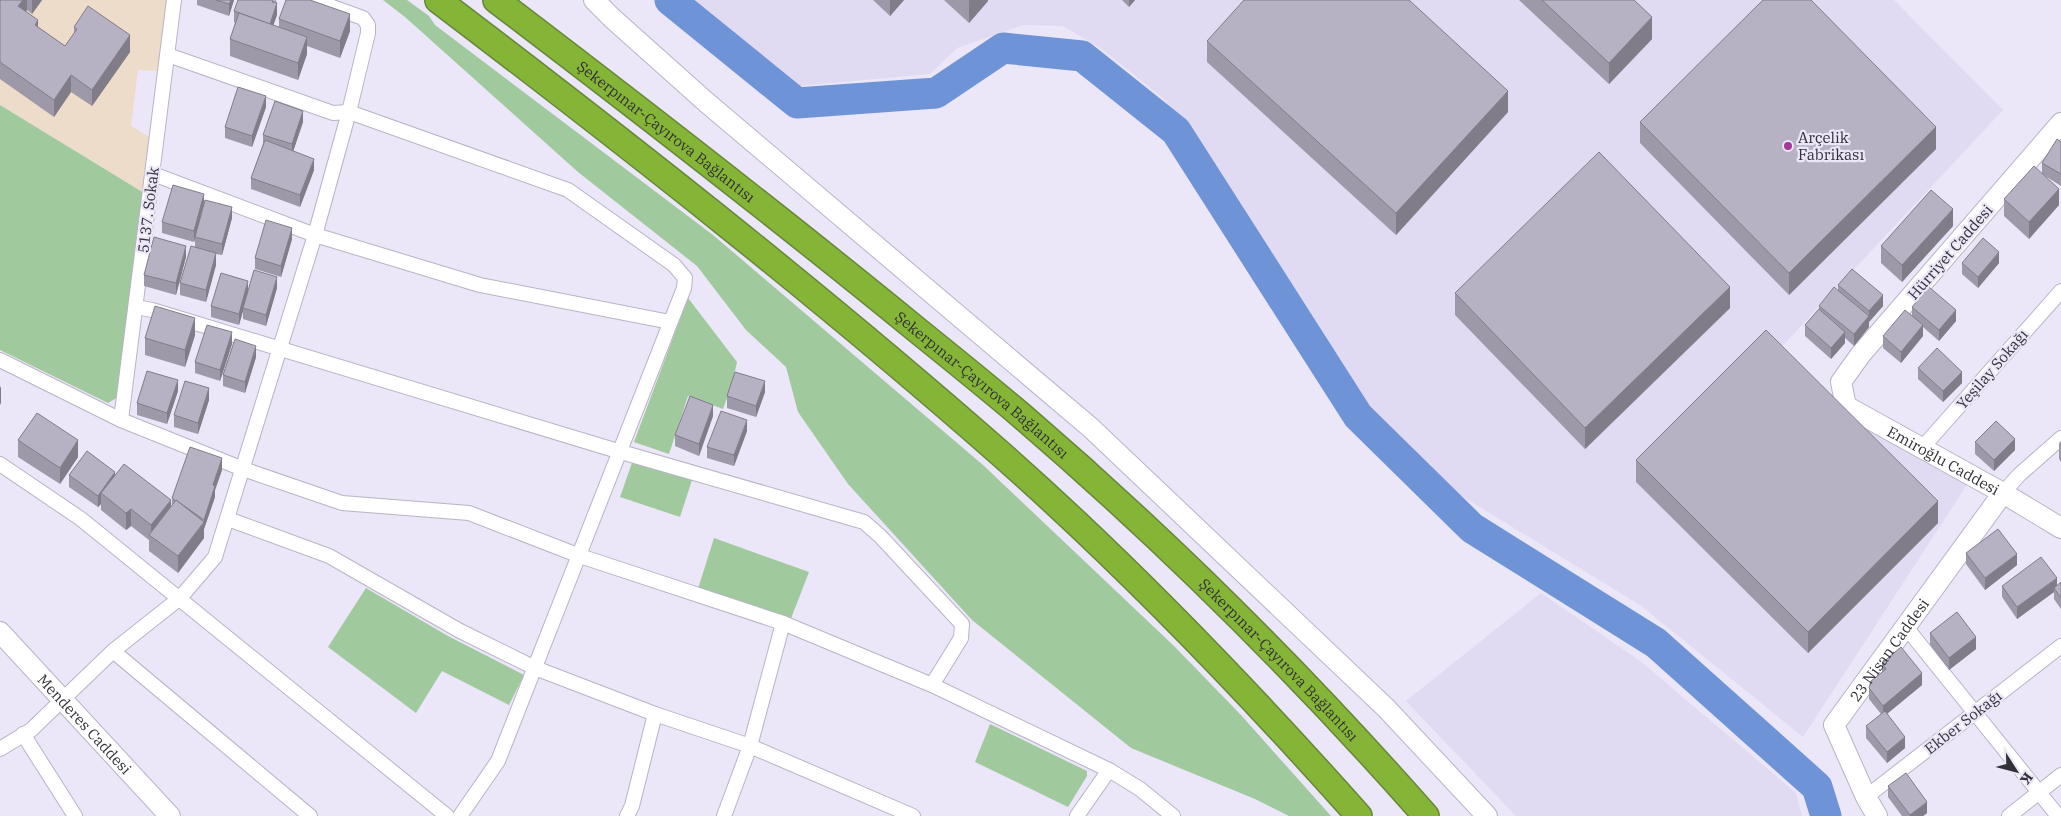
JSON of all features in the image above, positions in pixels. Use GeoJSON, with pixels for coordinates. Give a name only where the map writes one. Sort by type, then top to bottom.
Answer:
{"type":"FeatureCollection","features":[{"type":"Feature","properties":{"kind":"highway"},"geometry":{"type":"LineString","coordinates":[[438,0],[650,162],[798,282],[1003,456],[1138,582],[1213,656],[1359,816]]}},
{"type":"Feature","properties":{"kind":"highway","name":"Şekerpınar-Çayırova Bağlantısı"},"geometry":{"type":"LineString","coordinates":[[496,0],[768,209],[1023,417],[1111,495],[1200,579],[1290,669],[1426,816]]}},
{"type":"Feature","properties":{"kind":"street","name":"5137. Sokak"},"geometry":{"type":"LineString","coordinates":[[122,420],[174,0]]}},
{"type":"Feature","properties":{"kind":"street"},"geometry":{"type":"LineString","coordinates":[[0,749],[23,734],[63,700],[113,651],[180,598],[215,557],[315,235],[349,112],[368,33],[368,24],[363,18],[313,0]]}},
{"type":"Feature","properties":{"kind":"street"},"geometry":{"type":"LineString","coordinates":[[594,0],[706,102],[1091,428],[1386,708],[1487,816]]}},
{"type":"Feature","properties":{"kind":"street"},"geometry":{"type":"LineString","coordinates":[[168,56],[333,113],[349,112],[568,190],[680,270],[685,278],[684,288],[621,452],[498,761],[460,816]]}},
{"type":"Feature","properties":{"kind":"street"},"geometry":{"type":"LineString","coordinates":[[333,113],[340,121],[344,131]]}},
{"type":"Feature","properties":{"kind":"street","name":"Hürriyet Caddesi"},"geometry":{"type":"LineString","coordinates":[[1841,382],[1861,354],[2061,124]]}},
{"type":"Feature","properties":{"kind":"street"},"geometry":{"type":"LineString","coordinates":[[153,174],[177,185],[315,235],[480,285],[670,322]]}},
{"type":"Feature","properties":{"kind":"street","name":"Yeşilay Sokağı"},"geometry":{"type":"LineString","coordinates":[[1922,448],[2061,291]]}},
{"type":"Feature","properties":{"kind":"street"},"geometry":{"type":"LineString","coordinates":[[136,307],[152,310],[621,452],[864,522],[880,536],[962,624],[961,638],[932,685]]}},
{"type":"Feature","properties":{"kind":"street"},"geometry":{"type":"LineString","coordinates":[[0,360],[122,420],[243,469],[342,503],[469,513],[580,556],[783,623],[932,685],[1109,770],[1140,789],[1173,816]]}},
{"type":"Feature","properties":{"kind":"street","name":"Emiroğlu Caddesi"},"geometry":{"type":"LineString","coordinates":[[1841,382],[1846,406],[2003,493],[2061,528]]}},
{"type":"Feature","properties":{"kind":"street"},"geometry":{"type":"LineString","coordinates":[[2003,493],[2019,475],[2061,438]]}},
{"type":"Feature","properties":{"kind":"street"},"geometry":{"type":"LineString","coordinates":[[0,464],[81,519],[447,816]]}},
{"type":"Feature","properties":{"kind":"street","name":"23 Nisan Caddesi"},"geometry":{"type":"LineString","coordinates":[[1877,816],[1866,797],[1834,725],[2003,493]]}},
{"type":"Feature","properties":{"kind":"street"},"geometry":{"type":"LineString","coordinates":[[228,518],[329,556],[460,632],[535,668],[655,714],[750,746],[913,816]]}},
{"type":"Feature","properties":{"kind":"street"},"geometry":{"type":"LineString","coordinates":[[724,816],[750,746],[783,623]]}},
{"type":"Feature","properties":{"kind":"street"},"geometry":{"type":"LineString","coordinates":[[1905,626],[2058,816]]}},
{"type":"Feature","properties":{"kind":"street","name":"Menderes Caddesi"},"geometry":{"type":"LineString","coordinates":[[0,632],[170,816]]}},
{"type":"Feature","properties":{"kind":"street","name":"Ekber Sokağı"},"geometry":{"type":"LineString","coordinates":[[1866,797],[2061,646]]}},
{"type":"Feature","properties":{"kind":"street"},"geometry":{"type":"LineString","coordinates":[[113,651],[310,816]]}},
{"type":"Feature","properties":{"kind":"street"},"geometry":{"type":"LineString","coordinates":[[627,816],[632,806],[655,714]]}},
{"type":"Feature","properties":{"kind":"street"},"geometry":{"type":"LineString","coordinates":[[23,734],[75,816]]}},
{"type":"Feature","properties":{"kind":"street"},"geometry":{"type":"LineString","coordinates":[[1077,816],[1109,770]]}},
{"type":"Feature","properties":{"kind":"street"},"geometry":{"type":"LineString","coordinates":[[2009,816],[2061,775]]}},
{"type":"Feature","properties":{"kind":"shaded area"},"geometry":{"type":"Polygon","coordinates":[[[0,0],[167,0],[158,71],[138,70],[131,126],[151,138],[144,193],[0,105],[0,0]]]}},
{"type":"Feature","properties":{"kind":"shaded area"},"geometry":{"type":"Polygon","coordinates":[[[695,0],[1894,0],[2003,110],[1771,358],[1970,480],[1803,737],[1640,605],[1452,490],[1336,376],[1215,166],[1164,99],[1099,47],[1063,26],[1023,25],[957,48],[930,74],[799,86],[695,0]]]}},
{"type":"Feature","properties":{"kind":"shaded area"},"geometry":{"type":"Polygon","coordinates":[[[1541,593],[1640,661],[1796,793],[1802,816],[1516,816],[1406,701],[1541,593]]]}},
{"type":"Feature","properties":{"kind":"green space"},"geometry":{"type":"Polygon","coordinates":[[[383,0],[407,0],[429,16],[435,25],[713,235],[983,465],[1174,646],[1240,714],[1331,816],[1289,816],[1255,799],[1131,748],[972,620],[848,484],[798,412],[786,367],[746,330],[697,266],[578,172],[405,17],[383,0]]]}},
{"type":"Feature","properties":{"kind":"green space"},"geometry":{"type":"Polygon","coordinates":[[[0,105],[144,193],[118,397],[108,403],[0,350],[0,105]]]}},
{"type":"Feature","properties":{"kind":"green space"},"geometry":{"type":"Polygon","coordinates":[[[688,298],[737,362],[723,409],[688,396],[669,454],[634,442],[688,298]]]}},
{"type":"Feature","properties":{"kind":"green space"},"geometry":{"type":"Polygon","coordinates":[[[633,460],[692,480],[680,517],[620,497],[633,460]]]}},
{"type":"Feature","properties":{"kind":"green space"},"geometry":{"type":"Polygon","coordinates":[[[714,538],[809,572],[790,621],[697,592],[714,538]]]}},
{"type":"Feature","properties":{"kind":"green space"},"geometry":{"type":"Polygon","coordinates":[[[366,588],[448,636],[524,675],[509,705],[442,671],[416,713],[328,647],[366,588]]]}},
{"type":"Feature","properties":{"kind":"green space"},"geometry":{"type":"Polygon","coordinates":[[[990,724],[1087,771],[1087,776],[1068,807],[975,762],[990,724]]]}},
{"type":"Feature","properties":{"kind":"building"},"geometry":{"type":"Polygon","coordinates":[[[0,0],[23,0],[18,6],[38,20],[35,25],[65,46],[77,29],[74,27],[88,6],[130,35],[92,90],[71,75],[54,100],[0,62],[0,0]]]}},
{"type":"Feature","properties":{"kind":"building"},"geometry":{"type":"Polygon","coordinates":[[[216,0],[231,0],[229,4],[216,0]]]}},
{"type":"Feature","properties":{"kind":"building"},"geometry":{"type":"Polygon","coordinates":[[[238,0],[273,0],[272,2],[277,3],[270,24],[234,11],[238,0]]]}},
{"type":"Feature","properties":{"kind":"building"},"geometry":{"type":"Polygon","coordinates":[[[286,0],[310,0],[350,14],[340,41],[279,19],[286,0]]]}},
{"type":"Feature","properties":{"kind":"building"},"geometry":{"type":"Polygon","coordinates":[[[1244,0],[1409,0],[1508,91],[1396,213],[1207,41],[1244,0]]]}},
{"type":"Feature","properties":{"kind":"building"},"geometry":{"type":"Polygon","coordinates":[[[1542,0],[1634,0],[1652,17],[1609,63],[1542,0]]]}},
{"type":"Feature","properties":{"kind":"building","name":"Arçelik Fabrikası"},"geometry":{"type":"Polygon","coordinates":[[[1763,0],[1811,0],[1936,127],[1789,273],[1640,122],[1763,0]]]}},
{"type":"Feature","properties":{"kind":"building"},"geometry":{"type":"Polygon","coordinates":[[[239,13],[307,37],[298,63],[230,39],[239,13]]]}},
{"type":"Feature","properties":{"kind":"building"},"geometry":{"type":"Polygon","coordinates":[[[238,87],[266,96],[252,136],[225,127],[238,87]]]}},
{"type":"Feature","properties":{"kind":"building"},"geometry":{"type":"Polygon","coordinates":[[[275,101],[303,111],[292,144],[263,135],[275,101]]]}},
{"type":"Feature","properties":{"kind":"building"},"geometry":{"type":"Polygon","coordinates":[[[2057,139],[2061,142],[2061,174],[2042,163],[2057,139]]]}},
{"type":"Feature","properties":{"kind":"building"},"geometry":{"type":"Polygon","coordinates":[[[265,140],[314,159],[300,195],[251,178],[265,140]]]}},
{"type":"Feature","properties":{"kind":"building"},"geometry":{"type":"Polygon","coordinates":[[[1599,152],[1730,287],[1585,428],[1455,293],[1599,152]]]}},
{"type":"Feature","properties":{"kind":"building"},"geometry":{"type":"Polygon","coordinates":[[[2034,166],[2059,189],[2029,222],[2004,199],[2034,166]]]}},
{"type":"Feature","properties":{"kind":"building"},"geometry":{"type":"Polygon","coordinates":[[[173,185],[204,194],[194,231],[162,222],[173,185]]]}},
{"type":"Feature","properties":{"kind":"building"},"geometry":{"type":"Polygon","coordinates":[[[1931,190],[1953,209],[1902,265],[1881,246],[1931,190]]]}},
{"type":"Feature","properties":{"kind":"building"},"geometry":{"type":"Polygon","coordinates":[[[205,200],[232,207],[222,244],[195,237],[205,200]]]}},
{"type":"Feature","properties":{"kind":"building"},"geometry":{"type":"Polygon","coordinates":[[[266,220],[292,228],[281,266],[255,258],[266,220]]]}},
{"type":"Feature","properties":{"kind":"building"},"geometry":{"type":"Polygon","coordinates":[[[154,237],[186,246],[176,283],[144,275],[154,237]]]}},
{"type":"Feature","properties":{"kind":"building"},"geometry":{"type":"Polygon","coordinates":[[[1983,238],[1999,252],[1978,277],[1962,263],[1983,238]]]}},
{"type":"Feature","properties":{"kind":"building"},"geometry":{"type":"Polygon","coordinates":[[[191,246],[216,253],[206,290],[180,283],[191,246]]]}},
{"type":"Feature","properties":{"kind":"building"},"geometry":{"type":"Polygon","coordinates":[[[1852,269],[1883,295],[1869,311],[1838,285],[1852,269]]]}},
{"type":"Feature","properties":{"kind":"building"},"geometry":{"type":"Polygon","coordinates":[[[254,270],[277,277],[266,315],[243,308],[254,270]]]}},
{"type":"Feature","properties":{"kind":"building"},"geometry":{"type":"Polygon","coordinates":[[[221,273],[248,281],[239,314],[211,306],[221,273]]]}},
{"type":"Feature","properties":{"kind":"building"},"geometry":{"type":"Polygon","coordinates":[[[1834,287],[1869,316],[1854,334],[1819,306],[1834,287]]]}},
{"type":"Feature","properties":{"kind":"building"},"geometry":{"type":"Polygon","coordinates":[[[1929,287],[1956,310],[1939,330],[1912,307],[1929,287]]]}},
{"type":"Feature","properties":{"kind":"building"},"geometry":{"type":"Polygon","coordinates":[[[155,306],[195,318],[185,350],[145,338],[155,306]]]}},
{"type":"Feature","properties":{"kind":"building"},"geometry":{"type":"Polygon","coordinates":[[[1819,309],[1845,332],[1831,348],[1805,325],[1819,309]]]}},
{"type":"Feature","properties":{"kind":"building"},"geometry":{"type":"Polygon","coordinates":[[[1905,310],[1923,325],[1901,352],[1883,336],[1905,310]]]}},
{"type":"Feature","properties":{"kind":"building"},"geometry":{"type":"Polygon","coordinates":[[[207,325],[232,332],[220,370],[195,362],[207,325]]]}},
{"type":"Feature","properties":{"kind":"building"},"geometry":{"type":"Polygon","coordinates":[[[1766,330],[1938,501],[1808,632],[1636,460],[1766,330]]]}},
{"type":"Feature","properties":{"kind":"building"},"geometry":{"type":"Polygon","coordinates":[[[235,339],[256,346],[245,382],[223,375],[235,339]]]}},
{"type":"Feature","properties":{"kind":"building"},"geometry":{"type":"Polygon","coordinates":[[[1937,348],[1962,372],[1943,391],[1918,368],[1937,348]]]}},
{"type":"Feature","properties":{"kind":"building"},"geometry":{"type":"Polygon","coordinates":[[[147,371],[178,380],[167,413],[137,403],[147,371]]]}},
{"type":"Feature","properties":{"kind":"building"},"geometry":{"type":"Polygon","coordinates":[[[735,372],[765,381],[756,406],[727,396],[735,372]]]}},
{"type":"Feature","properties":{"kind":"building"},"geometry":{"type":"Polygon","coordinates":[[[185,381],[209,388],[198,423],[174,415],[185,381]]]}},
{"type":"Feature","properties":{"kind":"building"},"geometry":{"type":"Polygon","coordinates":[[[690,396],[713,405],[699,444],[675,435],[690,396]]]}},
{"type":"Feature","properties":{"kind":"building"},"geometry":{"type":"Polygon","coordinates":[[[721,411],[747,420],[734,455],[707,447],[721,411]]]}},
{"type":"Feature","properties":{"kind":"building"},"geometry":{"type":"Polygon","coordinates":[[[37,413],[78,440],[60,468],[18,440],[37,413]]]}},
{"type":"Feature","properties":{"kind":"building"},"geometry":{"type":"Polygon","coordinates":[[[1996,421],[2015,439],[1994,460],[1975,442],[1996,421]]]}},
{"type":"Feature","properties":{"kind":"building"},"geometry":{"type":"Polygon","coordinates":[[[190,447],[222,458],[204,520],[172,498],[190,447]]]}},
{"type":"Feature","properties":{"kind":"building"},"geometry":{"type":"Polygon","coordinates":[[[87,451],[115,472],[98,496],[69,475],[87,451]]]}},
{"type":"Feature","properties":{"kind":"building"},"geometry":{"type":"Polygon","coordinates":[[[124,464],[171,500],[151,525],[131,509],[126,513],[101,493],[124,464]]]}},
{"type":"Feature","properties":{"kind":"building"},"geometry":{"type":"Polygon","coordinates":[[[176,500],[204,522],[178,556],[149,535],[176,500]]]}},
{"type":"Feature","properties":{"kind":"building"},"geometry":{"type":"Polygon","coordinates":[[[1998,529],[2017,554],[1985,578],[1966,553],[1998,529]]]}},
{"type":"Feature","properties":{"kind":"building"},"geometry":{"type":"Polygon","coordinates":[[[2041,557],[2057,578],[2017,607],[2002,586],[2041,557]]]}},
{"type":"Feature","properties":{"kind":"building"},"geometry":{"type":"Polygon","coordinates":[[[2061,582],[2061,598],[2054,588],[2061,582]]]}},
{"type":"Feature","properties":{"kind":"building"},"geometry":{"type":"Polygon","coordinates":[[[1957,612],[1976,637],[1949,658],[1930,633],[1957,612]]]}},
{"type":"Feature","properties":{"kind":"building"},"geometry":{"type":"Polygon","coordinates":[[[1901,647],[1922,673],[1883,706],[1869,688],[1871,681],[1886,669],[1882,663],[1901,647]]]}},
{"type":"Feature","properties":{"kind":"building"},"geometry":{"type":"Polygon","coordinates":[[[1885,711],[1905,737],[1887,752],[1866,726],[1885,711]]]}},
{"type":"Feature","properties":{"kind":"building"},"geometry":{"type":"Polygon","coordinates":[[[1906,773],[1927,802],[1910,815],[1888,786],[1906,773]]]}},
{"type":"Feature","properties":{"kind":"waterway"},"geometry":{"type":"LineString","coordinates":[[670,0],[797,103],[936,93],[1003,48],[1082,56],[1176,131],[1358,416],[1472,528],[1656,643],[1817,787],[1826,816]]}},
{"type":"Feature","properties":{"kind":"place","name":"Arçelik Fabrikası"},"geometry":{"type":"Point","coordinates":[1788,146]}}]}
